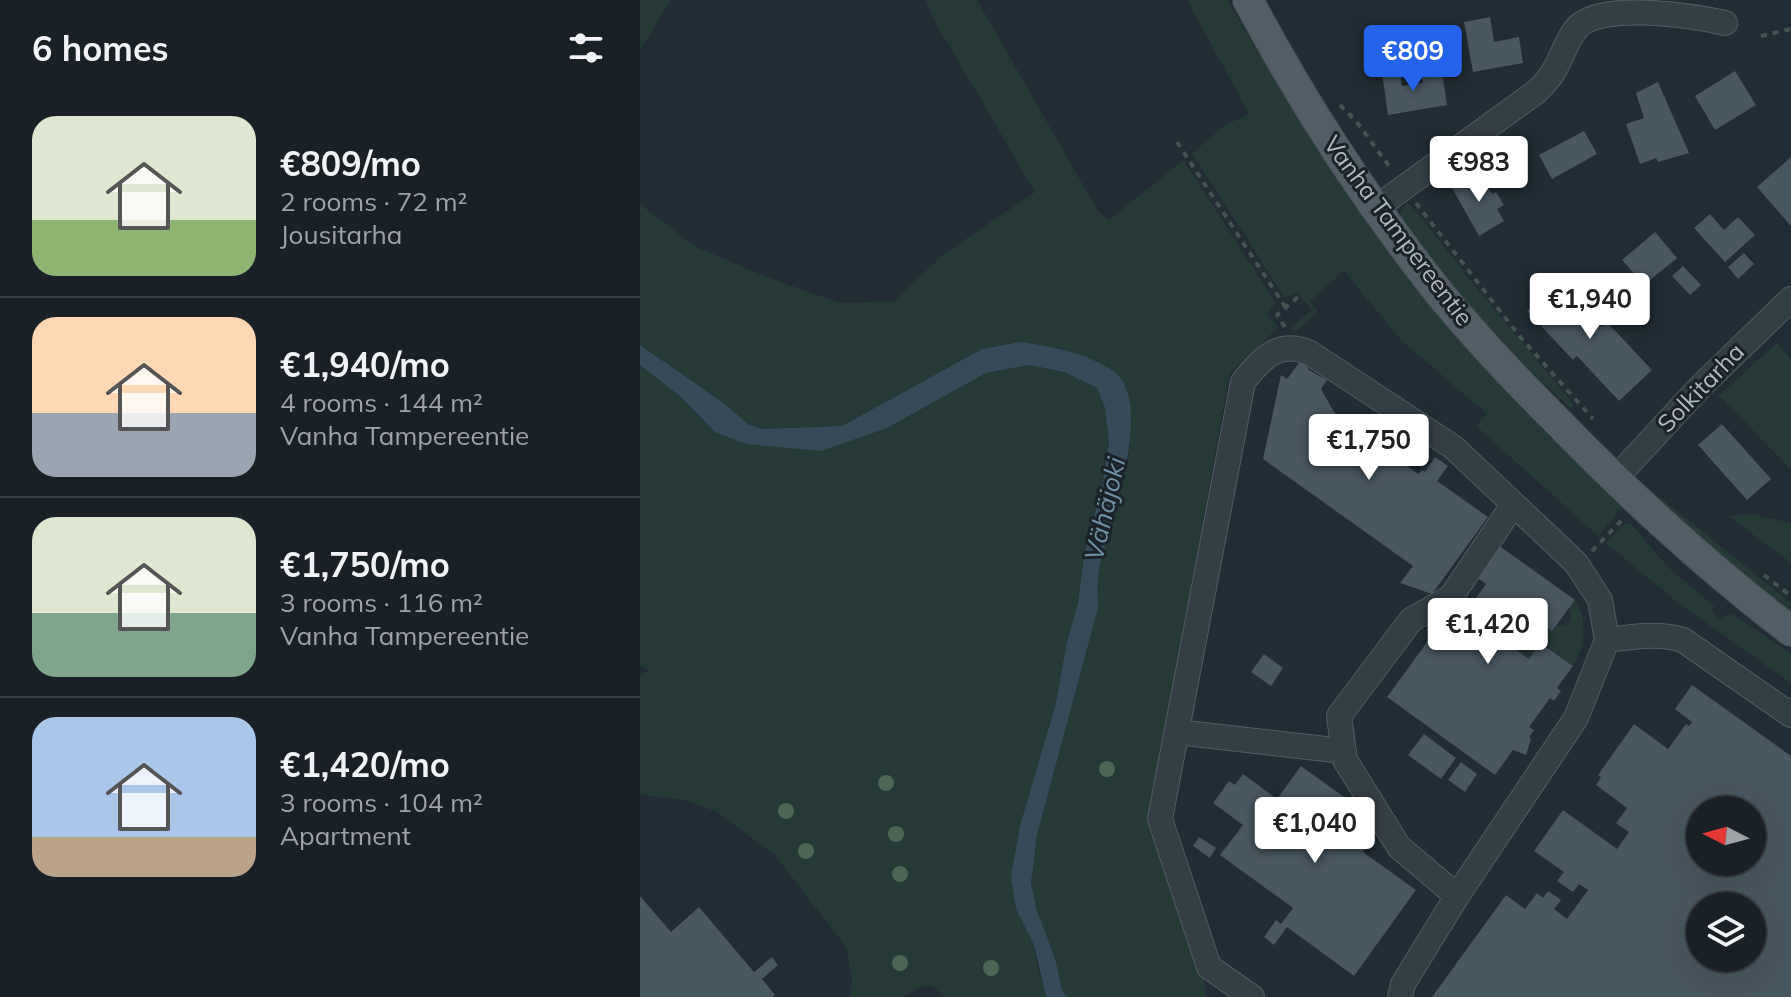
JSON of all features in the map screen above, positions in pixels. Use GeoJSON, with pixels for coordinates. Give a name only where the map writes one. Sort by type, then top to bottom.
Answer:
{"type":"FeatureCollection","features":[{"type":"Feature","properties":{"kind":"main road","name":"Vanha Tampereentie"},"geometry":{"type":"LineString","coordinates":[[1248,0],[1316,119],[1433,285],[1489,350],[1614,480],[1733,587],[1791,631]]}},
{"type":"Feature","properties":{"kind":"street"},"geometry":{"type":"LineString","coordinates":[[1377,207],[1551,79],[1575,30],[1586,20],[1640,11],[1666,11],[1725,23]]}},
{"type":"Feature","properties":{"kind":"street","name":"Solkitarha"},"geometry":{"type":"LineString","coordinates":[[1614,480],[1700,387],[1791,299]]}},
{"type":"Feature","properties":{"kind":"street"},"geometry":{"type":"LineString","coordinates":[[1252,997],[1209,967],[1160,819],[1243,382],[1278,349],[1295,346],[1453,447],[1579,567],[1600,600],[1607,640],[1576,718],[1457,896],[1403,984],[1400,997]]}},
{"type":"Feature","properties":{"kind":"street"},"geometry":{"type":"LineString","coordinates":[[1457,896],[1399,847],[1345,760],[1339,716],[1411,620],[1451,597],[1513,505]]}},
{"type":"Feature","properties":{"kind":"street"},"geometry":{"type":"LineString","coordinates":[[1607,640],[1651,635],[1669,635],[1683,640],[1791,715]]}},
{"type":"Feature","properties":{"kind":"street"},"geometry":{"type":"LineString","coordinates":[[1177,732],[1343,751]]}},
{"type":"Feature","properties":{"kind":"path"},"geometry":{"type":"LineString","coordinates":[[1761,36],[1791,29]]}},
{"type":"Feature","properties":{"kind":"path"},"geometry":{"type":"LineString","coordinates":[[1331,96],[1356,121],[1521,338],[1597,423]]}},
{"type":"Feature","properties":{"kind":"path"},"geometry":{"type":"LineString","coordinates":[[1177,142],[1286,308]]}},
{"type":"Feature","properties":{"kind":"path"},"geometry":{"type":"LineString","coordinates":[[1284,326],[1277,315],[1298,297]]}},
{"type":"Feature","properties":{"kind":"path"},"geometry":{"type":"LineString","coordinates":[[1579,567],[1615,525],[1627,517]]}},
{"type":"Feature","properties":{"kind":"path"},"geometry":{"type":"LineString","coordinates":[[1758,570],[1791,596]]}},
{"type":"Feature","properties":{"kind":"green space"},"geometry":{"type":"Polygon","coordinates":[[[640,0],[671,0],[640,50],[640,0]]]}},
{"type":"Feature","properties":{"kind":"green space"},"geometry":{"type":"Polygon","coordinates":[[[926,0],[977,0],[1098,211],[1109,220],[1183,160],[1276,303],[1267,315],[1279,327],[1230,372],[1148,821],[1198,971],[1204,977],[1206,997],[1067,997],[1062,990],[1055,958],[1037,911],[1031,883],[1037,835],[1098,608],[1099,569],[1129,456],[1130,399],[1061,348],[1020,342],[982,349],[842,426],[762,429],[748,424],[725,404],[640,345],[640,204],[696,247],[840,303],[894,301],[944,254],[1035,192],[934,20],[926,0]]]}},
{"type":"Feature","properties":{"kind":"green space"},"geometry":{"type":"Polygon","coordinates":[[[1187,0],[1227,0],[1324,158],[1404,273],[1501,387],[1622,508],[1598,536],[1476,426],[1487,414],[1401,340],[1344,271],[1310,301],[1318,312],[1295,333],[1291,328],[1312,310],[1297,293],[1287,297],[1283,295],[1192,153],[1227,124],[1249,114],[1187,0]]]}},
{"type":"Feature","properties":{"kind":"green space"},"geometry":{"type":"Polygon","coordinates":[[[1407,203],[1573,407],[1570,408],[1524,364],[1440,269],[1400,219],[1407,203]]]}},
{"type":"Feature","properties":{"kind":"green space"},"geometry":{"type":"Polygon","coordinates":[[[1777,343],[1791,359],[1791,470],[1719,395],[1777,343]]]}},
{"type":"Feature","properties":{"kind":"green space"},"geometry":{"type":"Polygon","coordinates":[[[640,365],[682,398],[715,432],[887,428],[986,373],[1028,365],[1064,372],[1097,388],[1105,408],[1109,442],[1103,483],[1042,755],[1016,909],[1034,945],[1047,997],[945,997],[933,987],[922,986],[903,997],[850,997],[852,977],[846,947],[774,854],[715,811],[681,799],[640,795],[640,678],[648,670],[640,665],[640,365]]]}},
{"type":"Feature","properties":{"kind":"green space"},"geometry":{"type":"Polygon","coordinates":[[[1652,496],[1661,498],[1791,603],[1791,615],[1652,496]]]}},
{"type":"Feature","properties":{"kind":"green space"},"geometry":{"type":"Polygon","coordinates":[[[1753,514],[1791,523],[1791,563],[1728,516],[1753,514]]]}},
{"type":"Feature","properties":{"kind":"green space"},"geometry":{"type":"Polygon","coordinates":[[[1626,523],[1632,525],[1668,567],[1714,606],[1711,611],[1721,621],[1732,614],[1791,653],[1791,683],[1677,602],[1606,543],[1626,523]]]}},
{"type":"Feature","properties":{"kind":"green space"},"geometry":{"type":"Polygon","coordinates":[[[1575,600],[1582,616],[1584,633],[1581,650],[1573,666],[1541,643],[1529,659],[1512,646],[1533,617],[1552,631],[1557,625],[1566,626],[1565,623],[1571,622],[1570,607],[1575,600]]]}},
{"type":"Feature","properties":{"kind":"water","name":"Vähäjoki"},"geometry":{"type":"Polygon","coordinates":[[[1020,342],[1068,351],[1103,365],[1113,371],[1125,386],[1131,407],[1126,463],[1099,570],[1098,608],[1037,835],[1031,883],[1037,911],[1055,958],[1062,990],[1067,997],[1047,997],[1034,945],[1016,909],[1011,877],[1020,826],[1055,707],[1078,603],[1084,557],[1103,483],[1109,442],[1105,408],[1097,388],[1064,372],[1029,365],[986,373],[887,428],[821,451],[746,444],[715,432],[682,398],[640,365],[640,345],[725,404],[748,424],[762,429],[842,426],[982,349],[1020,342]]]}},
{"type":"Feature","properties":{"kind":"building"},"geometry":{"type":"Polygon","coordinates":[[[1490,17],[1494,42],[1519,37],[1523,63],[1473,72],[1464,22],[1490,17]]]}},
{"type":"Feature","properties":{"kind":"building"},"geometry":{"type":"Polygon","coordinates":[[[1400,70],[1402,86],[1423,83],[1421,75],[1442,72],[1447,105],[1388,115],[1382,73],[1400,70]]]}},
{"type":"Feature","properties":{"kind":"building"},"geometry":{"type":"Polygon","coordinates":[[[1735,71],[1756,105],[1715,130],[1695,96],[1735,71]]]}},
{"type":"Feature","properties":{"kind":"building"},"geometry":{"type":"Polygon","coordinates":[[[1658,82],[1689,153],[1640,164],[1626,124],[1644,118],[1636,93],[1658,82]]]}},
{"type":"Feature","properties":{"kind":"building"},"geometry":{"type":"Polygon","coordinates":[[[1584,131],[1597,154],[1552,179],[1539,155],[1584,131]]]}},
{"type":"Feature","properties":{"kind":"building"},"geometry":{"type":"Polygon","coordinates":[[[1791,157],[1791,226],[1757,187],[1791,157]]]}},
{"type":"Feature","properties":{"kind":"building"},"geometry":{"type":"Polygon","coordinates":[[[1479,172],[1492,194],[1496,192],[1504,205],[1497,209],[1504,221],[1479,236],[1452,188],[1479,172]]]}},
{"type":"Feature","properties":{"kind":"building"},"geometry":{"type":"Polygon","coordinates":[[[1710,214],[1724,230],[1738,217],[1755,235],[1725,262],[1694,228],[1710,214]]]}},
{"type":"Feature","properties":{"kind":"building"},"geometry":{"type":"Polygon","coordinates":[[[1655,232],[1677,258],[1644,285],[1622,260],[1655,232]]]}},
{"type":"Feature","properties":{"kind":"building"},"geometry":{"type":"Polygon","coordinates":[[[1744,253],[1754,264],[1738,279],[1728,267],[1744,253]]]}},
{"type":"Feature","properties":{"kind":"building"},"geometry":{"type":"Polygon","coordinates":[[[1683,266],[1701,285],[1690,295],[1672,276],[1683,266]]]}},
{"type":"Feature","properties":{"kind":"building"},"geometry":{"type":"Polygon","coordinates":[[[1559,281],[1602,327],[1607,322],[1652,370],[1619,401],[1577,356],[1573,360],[1527,311],[1559,281]]]}},
{"type":"Feature","properties":{"kind":"building"},"geometry":{"type":"Polygon","coordinates":[[[1302,359],[1309,370],[1327,380],[1321,389],[1334,412],[1418,474],[1422,470],[1425,472],[1435,457],[1448,466],[1437,481],[1488,517],[1432,594],[1400,583],[1413,566],[1263,459],[1281,375],[1287,379],[1302,359]]]}},
{"type":"Feature","properties":{"kind":"building"},"geometry":{"type":"Polygon","coordinates":[[[1722,424],[1771,479],[1747,500],[1698,445],[1722,424]]]}},
{"type":"Feature","properties":{"kind":"building"},"geometry":{"type":"Polygon","coordinates":[[[1498,545],[1575,600],[1552,631],[1523,610],[1502,639],[1529,659],[1540,643],[1573,666],[1557,688],[1561,691],[1554,701],[1550,698],[1529,727],[1534,730],[1529,737],[1526,755],[1513,750],[1495,775],[1387,697],[1454,605],[1465,613],[1486,584],[1475,576],[1498,545]]]}},
{"type":"Feature","properties":{"kind":"building"},"geometry":{"type":"Polygon","coordinates":[[[1264,654],[1283,668],[1271,686],[1251,672],[1264,654]]]}},
{"type":"Feature","properties":{"kind":"building"},"geometry":{"type":"Polygon","coordinates":[[[1692,685],[1791,756],[1791,997],[1432,997],[1506,895],[1525,909],[1537,893],[1543,898],[1548,891],[1561,900],[1554,909],[1567,919],[1588,890],[1579,884],[1573,892],[1557,881],[1564,872],[1534,851],[1563,810],[1617,849],[1629,832],[1616,823],[1627,808],[1596,785],[1601,777],[1598,775],[1634,724],[1668,749],[1686,724],[1689,726],[1692,722],[1675,709],[1692,685]]]}},
{"type":"Feature","properties":{"kind":"building"},"geometry":{"type":"Polygon","coordinates":[[[1424,734],[1456,758],[1441,779],[1408,755],[1424,734]]]}},
{"type":"Feature","properties":{"kind":"building"},"geometry":{"type":"Polygon","coordinates":[[[1461,762],[1477,774],[1465,792],[1448,780],[1461,762]]]}},
{"type":"Feature","properties":{"kind":"building"},"geometry":{"type":"Polygon","coordinates":[[[1301,766],[1376,820],[1360,843],[1366,848],[1363,852],[1416,890],[1354,976],[1287,927],[1274,945],[1264,937],[1276,920],[1281,924],[1293,908],[1220,855],[1243,825],[1213,803],[1229,781],[1235,785],[1243,774],[1277,799],[1301,766]]]}},
{"type":"Feature","properties":{"kind":"building"},"geometry":{"type":"Polygon","coordinates":[[[1199,837],[1216,848],[1210,858],[1193,846],[1199,837]]]}},
{"type":"Feature","properties":{"kind":"building"},"geometry":{"type":"Polygon","coordinates":[[[640,896],[671,932],[699,907],[754,972],[772,957],[778,965],[762,979],[775,995],[640,997],[640,896]]]}}]}
